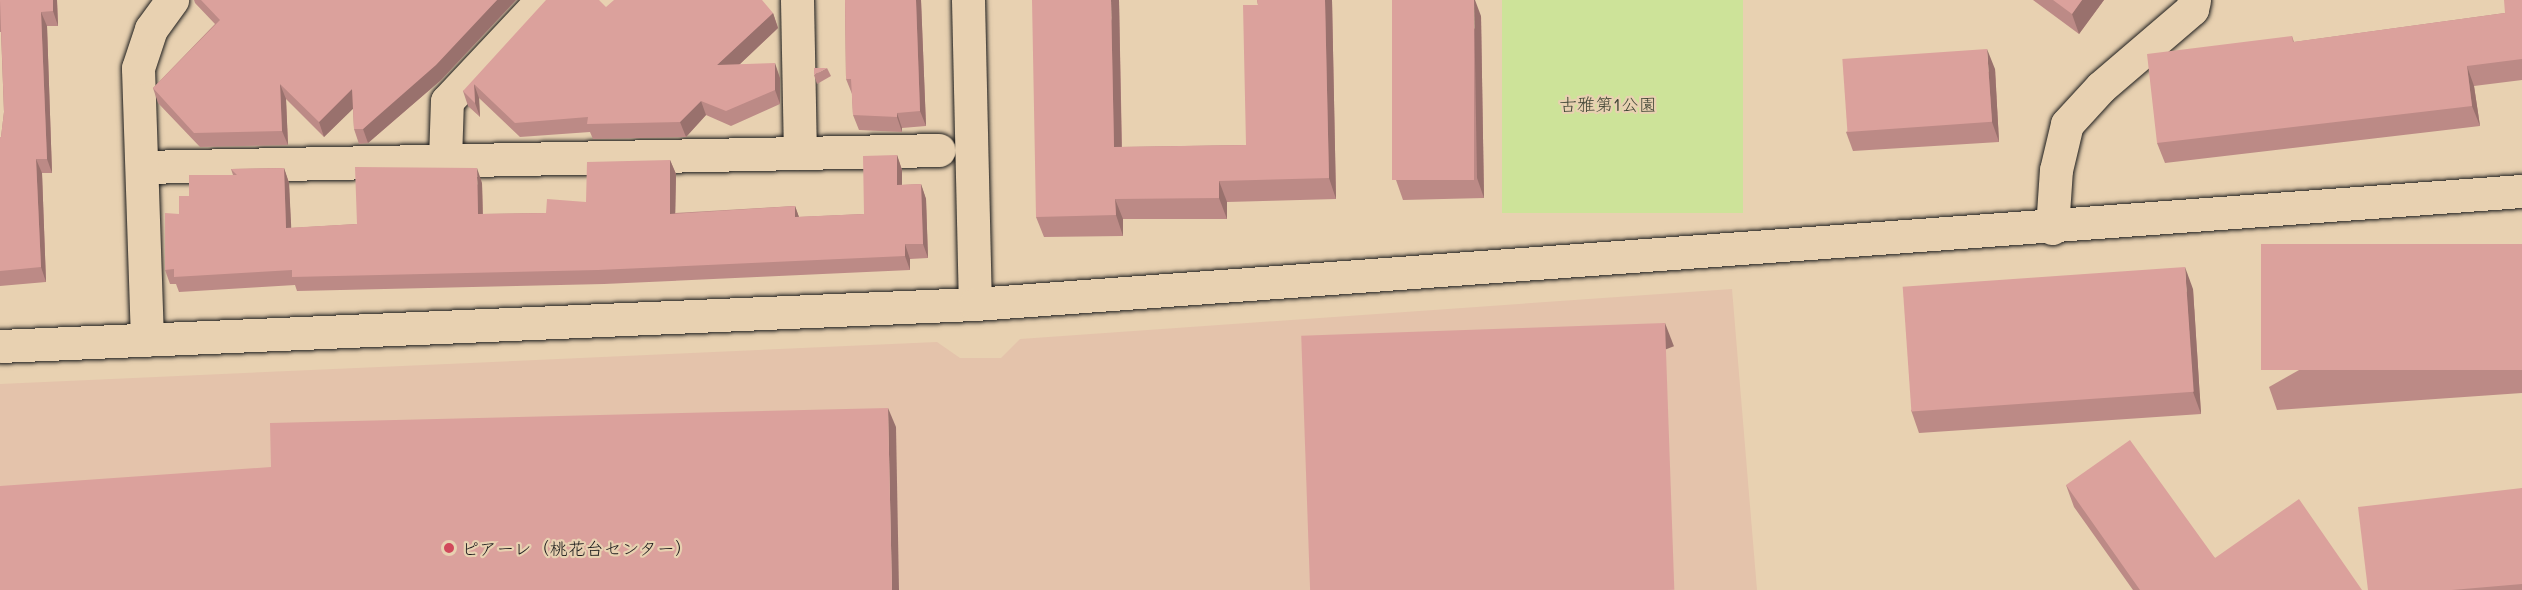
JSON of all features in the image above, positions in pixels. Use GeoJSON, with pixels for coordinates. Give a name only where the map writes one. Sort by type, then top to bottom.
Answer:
{"type":"FeatureCollection","features":[{"type":"Feature","properties":{"kind":"street"},"geometry":{"type":"LineString","coordinates":[[147,340],[138,68],[151,28],[172,0]]}},
{"type":"Feature","properties":{"kind":"street"},"geometry":{"type":"LineString","coordinates":[[445,160],[447,101],[542,0]]}},
{"type":"Feature","properties":{"kind":"street"},"geometry":{"type":"LineString","coordinates":[[797,0],[800,153]]}},
{"type":"Feature","properties":{"kind":"street"},"geometry":{"type":"LineString","coordinates":[[968,0],[975,304]]}},
{"type":"Feature","properties":{"kind":"street"},"geometry":{"type":"LineString","coordinates":[[2052,228],[2056,170],[2067,124],[2101,87],[2192,9],[2194,0]]}},
{"type":"Feature","properties":{"kind":"street"},"geometry":{"type":"LineString","coordinates":[[142,167],[939,150]]}},
{"type":"Feature","properties":{"kind":"street"},"geometry":{"type":"LineString","coordinates":[[0,346],[975,304],[2052,228],[2522,191]]}},
{"type":"Feature","properties":{"kind":"shaded area"},"geometry":{"type":"Polygon","coordinates":[[[1732,289],[1757,590],[0,590],[0,384],[937,342],[960,358],[1001,358],[1020,339],[1732,289]]]}},
{"type":"Feature","properties":{"kind":"green space","name":"古雅第1公園"},"geometry":{"type":"Polygon","coordinates":[[[1502,0],[1743,0],[1743,213],[1502,213],[1502,0]]]}},
{"type":"Feature","properties":{"kind":"building"},"geometry":{"type":"Polygon","coordinates":[[[0,0],[53,0],[53,11],[41,12],[47,159],[36,159],[41,267],[0,271],[0,137],[4,112],[0,0]]]}},
{"type":"Feature","properties":{"kind":"building"},"geometry":{"type":"Polygon","coordinates":[[[201,0],[497,0],[436,65],[363,129],[354,129],[352,89],[319,122],[280,84],[282,131],[194,133],[153,88],[220,20],[201,0]]]}},
{"type":"Feature","properties":{"kind":"building"},"geometry":{"type":"Polygon","coordinates":[[[546,0],[599,0],[606,7],[614,0],[762,0],[773,13],[717,65],[775,63],[775,90],[726,111],[701,101],[680,122],[587,124],[588,117],[515,123],[474,84],[475,103],[463,91],[546,0]]]}},
{"type":"Feature","properties":{"kind":"building"},"geometry":{"type":"Polygon","coordinates":[[[845,0],[916,0],[920,111],[897,113],[897,117],[853,115],[851,79],[846,79],[845,0]]]}},
{"type":"Feature","properties":{"kind":"building"},"geometry":{"type":"Polygon","coordinates":[[[1032,0],[1111,0],[1114,147],[1246,145],[1243,5],[1258,5],[1257,0],[1325,0],[1329,178],[1219,181],[1219,198],[1115,199],[1116,215],[1036,217],[1032,0]]]}},
{"type":"Feature","properties":{"kind":"building"},"geometry":{"type":"Polygon","coordinates":[[[1392,0],[1474,0],[1474,180],[1392,180],[1392,0]]]}},
{"type":"Feature","properties":{"kind":"building"},"geometry":{"type":"Polygon","coordinates":[[[2053,0],[2082,0],[2072,14],[2053,0]]]}},
{"type":"Feature","properties":{"kind":"building"},"geometry":{"type":"Polygon","coordinates":[[[2504,0],[2522,0],[2522,59],[2467,66],[2472,106],[2157,143],[2147,54],[2292,36],[2293,42],[2505,13],[2504,0]]]}},
{"type":"Feature","properties":{"kind":"building"},"geometry":{"type":"Polygon","coordinates":[[[1987,49],[1992,122],[1847,132],[1842,59],[1987,49]]]}},
{"type":"Feature","properties":{"kind":"building"},"geometry":{"type":"Polygon","coordinates":[[[814,68],[827,68],[814,75],[814,68]]]}},
{"type":"Feature","properties":{"kind":"building"},"geometry":{"type":"Polygon","coordinates":[[[897,155],[897,185],[921,184],[923,244],[905,244],[905,256],[598,270],[292,277],[292,270],[174,277],[174,269],[165,270],[165,213],[179,214],[179,196],[189,196],[189,175],[237,175],[231,169],[284,168],[286,228],[357,224],[355,167],[477,168],[478,214],[546,213],[547,199],[586,202],[587,162],[670,160],[670,214],[795,206],[795,217],[864,214],[863,156],[897,155]]]}},
{"type":"Feature","properties":{"kind":"building"},"geometry":{"type":"Polygon","coordinates":[[[2261,244],[2522,244],[2522,370],[2261,370],[2261,244]]]}},
{"type":"Feature","properties":{"kind":"building"},"geometry":{"type":"Polygon","coordinates":[[[2185,267],[2194,392],[1911,411],[1903,287],[2185,267]]]}},
{"type":"Feature","properties":{"kind":"building"},"geometry":{"type":"Polygon","coordinates":[[[1665,323],[1674,590],[1310,590],[1301,336],[1665,323]]]}},
{"type":"Feature","properties":{"kind":"building","name":"ピアーレ（桃花台センター）"},"geometry":{"type":"Polygon","coordinates":[[[888,408],[892,590],[0,590],[0,486],[271,467],[270,423],[888,408]]]}},
{"type":"Feature","properties":{"kind":"building"},"geometry":{"type":"Polygon","coordinates":[[[2130,440],[2215,558],[2299,499],[2362,590],[2140,590],[2066,485],[2130,440]]]}},
{"type":"Feature","properties":{"kind":"building"},"geometry":{"type":"Polygon","coordinates":[[[2522,488],[2522,584],[2452,590],[2368,590],[2358,507],[2522,488]]]}},
{"type":"Feature","properties":{"kind":"place","name":"ピアーレ（桃花台センター）"},"geometry":{"type":"Point","coordinates":[449,548]}}]}
